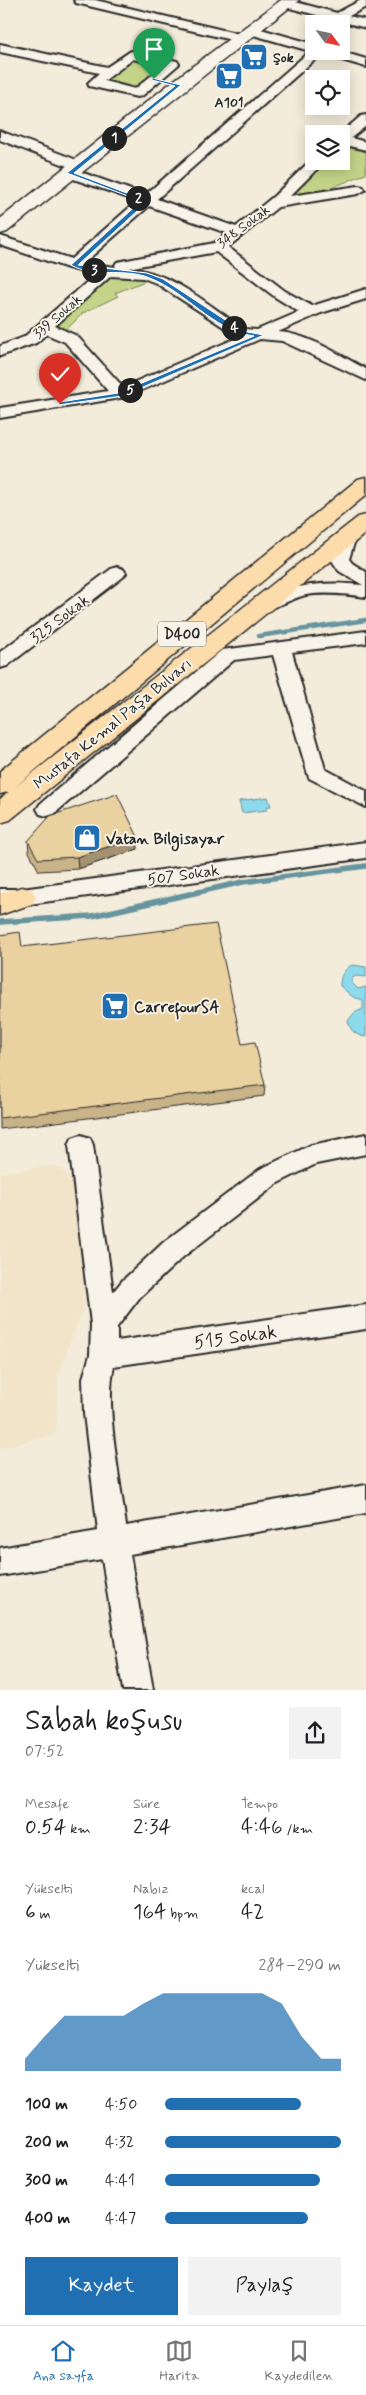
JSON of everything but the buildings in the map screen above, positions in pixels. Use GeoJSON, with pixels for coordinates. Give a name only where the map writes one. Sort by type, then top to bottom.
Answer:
{"type":"FeatureCollection","features":[{"type":"Feature","properties":{"kind":"highway","name":"Mustafa Kemal Paşa Bulvarı"},"geometry":{"type":"LineString","coordinates":[[0,785],[366,484]]}},
{"type":"Feature","properties":{"kind":"highway","name":"Mustafa Kemal Paşa Bulvarı"},"geometry":{"type":"LineString","coordinates":[[0,813],[366,522]]}},
{"type":"Feature","properties":{"kind":"highway"},"geometry":{"type":"LineString","coordinates":[[0,773],[140,668]]}},
{"type":"Feature","properties":{"kind":"street"},"geometry":{"type":"LineString","coordinates":[[80,0],[305,46]]}},
{"type":"Feature","properties":{"kind":"street"},"geometry":{"type":"LineString","coordinates":[[0,228],[179,85],[288,1],[337,15]]}},
{"type":"Feature","properties":{"kind":"street"},"geometry":{"type":"LineString","coordinates":[[342,15],[366,2]]}},
{"type":"Feature","properties":{"kind":"street"},"geometry":{"type":"LineString","coordinates":[[350,19],[366,24]]}},
{"type":"Feature","properties":{"kind":"street"},"geometry":{"type":"LineString","coordinates":[[0,48],[109,71]]}},
{"type":"Feature","properties":{"kind":"street"},"geometry":{"type":"LineString","coordinates":[[131,55],[173,64],[154,79],[137,93],[94,83],[131,55]]}},
{"type":"Feature","properties":{"kind":"street"},"geometry":{"type":"LineString","coordinates":[[350,58],[366,63]]}},
{"type":"Feature","properties":{"kind":"street"},"geometry":{"type":"LineString","coordinates":[[73,265],[307,60]]}},
{"type":"Feature","properties":{"kind":"street"},"geometry":{"type":"LineString","coordinates":[[154,79],[179,85]]}},
{"type":"Feature","properties":{"kind":"street"},"geometry":{"type":"LineString","coordinates":[[350,132],[366,119]]}},
{"type":"Feature","properties":{"kind":"street"},"geometry":{"type":"LineString","coordinates":[[0,135],[145,201],[237,232]]}},
{"type":"Feature","properties":{"kind":"street"},"geometry":{"type":"LineString","coordinates":[[350,142],[366,146]]}},
{"type":"Feature","properties":{"kind":"street","name":"348 Sokak"},"geometry":{"type":"LineString","coordinates":[[100,270],[219,247],[274,203],[309,170]]}},
{"type":"Feature","properties":{"kind":"street"},"geometry":{"type":"LineString","coordinates":[[274,203],[363,186]]}},
{"type":"Feature","properties":{"kind":"street"},"geometry":{"type":"LineString","coordinates":[[0,240],[73,265],[100,270],[145,274],[158,279],[240,333],[285,337],[317,350],[366,375]]}},
{"type":"Feature","properties":{"kind":"street"},"geometry":{"type":"LineString","coordinates":[[219,247],[280,294],[311,312]]}},
{"type":"Feature","properties":{"kind":"street","name":"339 Sokak"},"geometry":{"type":"LineString","coordinates":[[0,351],[30,340],[100,270]]}},
{"type":"Feature","properties":{"kind":"street"},"geometry":{"type":"LineString","coordinates":[[0,413],[120,394],[311,312],[366,294]]}},
{"type":"Feature","properties":{"kind":"street"},"geometry":{"type":"LineString","coordinates":[[44,327],[71,339],[120,394]]}},
{"type":"Feature","properties":{"kind":"street"},"geometry":{"type":"LineString","coordinates":[[347,537],[339,551],[340,559],[344,567],[366,580]]}},
{"type":"Feature","properties":{"kind":"street","name":"325 Sokak"},"geometry":{"type":"LineString","coordinates":[[0,662],[117,573]]}},
{"type":"Feature","properties":{"kind":"street"},"geometry":{"type":"LineString","coordinates":[[258,607],[286,593],[317,586],[366,591]]}},
{"type":"Feature","properties":{"kind":"street"},"geometry":{"type":"LineString","coordinates":[[47,808],[229,654],[366,637]]}},
{"type":"Feature","properties":{"kind":"street"},"geometry":{"type":"LineString","coordinates":[[281,648],[316,773],[366,800]]}},
{"type":"Feature","properties":{"kind":"street","name":"507 Sokak"},"geometry":{"type":"LineString","coordinates":[[7,898],[366,850]]}},
{"type":"Feature","properties":{"kind":"street"},"geometry":{"type":"LineString","coordinates":[[104,1324],[130,1289],[174,1249],[269,1176],[311,1155],[366,1144]]}},
{"type":"Feature","properties":{"kind":"street"},"geometry":{"type":"LineString","coordinates":[[81,1145],[104,1324],[103,1355],[97,1378],[97,1399],[114,1542],[138,1690]]}},
{"type":"Feature","properties":{"kind":"street","name":"515 Sokak"},"geometry":{"type":"LineString","coordinates":[[103,1355],[366,1317]]}},
{"type":"Feature","properties":{"kind":"street"},"geometry":{"type":"LineString","coordinates":[[0,1562],[366,1499]]}},
{"type":"Feature","properties":{"kind":"shaded area"},"geometry":{"type":"Polygon","coordinates":[[[55,1165],[76,1181],[85,1303],[58,1377],[56,1434],[0,1448],[0,1173],[55,1165]]]}},
{"type":"Feature","properties":{"kind":"green space"},"geometry":{"type":"Polygon","coordinates":[[[131,56],[169,65],[136,92],[96,83],[131,56]]]}},
{"type":"Feature","properties":{"kind":"green space"},"geometry":{"type":"Polygon","coordinates":[[[350,145],[366,149],[366,174],[319,192],[289,195],[318,170],[350,170],[350,145]]]}},
{"type":"Feature","properties":{"kind":"green space"},"geometry":{"type":"Polygon","coordinates":[[[120,273],[138,276],[145,281],[115,293],[118,296],[83,313],[63,333],[47,327],[106,276],[120,273]]]}},
{"type":"Feature","properties":{"kind":"water"},"geometry":{"type":"Polygon","coordinates":[[[268,797],[271,806],[266,807],[267,810],[242,813],[239,801],[268,797]]]}},
{"type":"Feature","properties":{"kind":"water"},"geometry":{"type":"Polygon","coordinates":[[[352,965],[366,967],[366,977],[356,976],[352,978],[352,983],[358,989],[366,987],[366,1037],[354,1032],[348,1021],[354,1013],[363,1009],[363,1000],[353,997],[340,986],[343,974],[352,965]]]}},
{"type":"Feature","properties":{"kind":"waterway"},"geometry":{"type":"LineString","coordinates":[[259,636],[366,620]]}},
{"type":"Feature","properties":{"kind":"waterway"},"geometry":{"type":"LineString","coordinates":[[0,922],[92,916],[243,882],[366,866]]}},
{"type":"Feature","properties":{"kind":"place","name":"Şok"},"geometry":{"type":"Point","coordinates":[254,57]}},
{"type":"Feature","properties":{"kind":"place","name":"A101"},"geometry":{"type":"Point","coordinates":[229,76]}},
{"type":"Feature","properties":{"kind":"place","name":"Vatan Bilgisayar"},"geometry":{"type":"Point","coordinates":[87,838]}},
{"type":"Feature","properties":{"kind":"place","name":"CarrefourSA"},"geometry":{"type":"Point","coordinates":[115,1006]}},
{"type":"Feature","properties":{"kind":"route"},"geometry":{"type":"LineString","coordinates":[[60,404],[120,394],[261,335],[240,333],[161,280],[145,274],[93,270],[73,265],[145,201],[70,173],[179,85],[154,79]]}}]}
